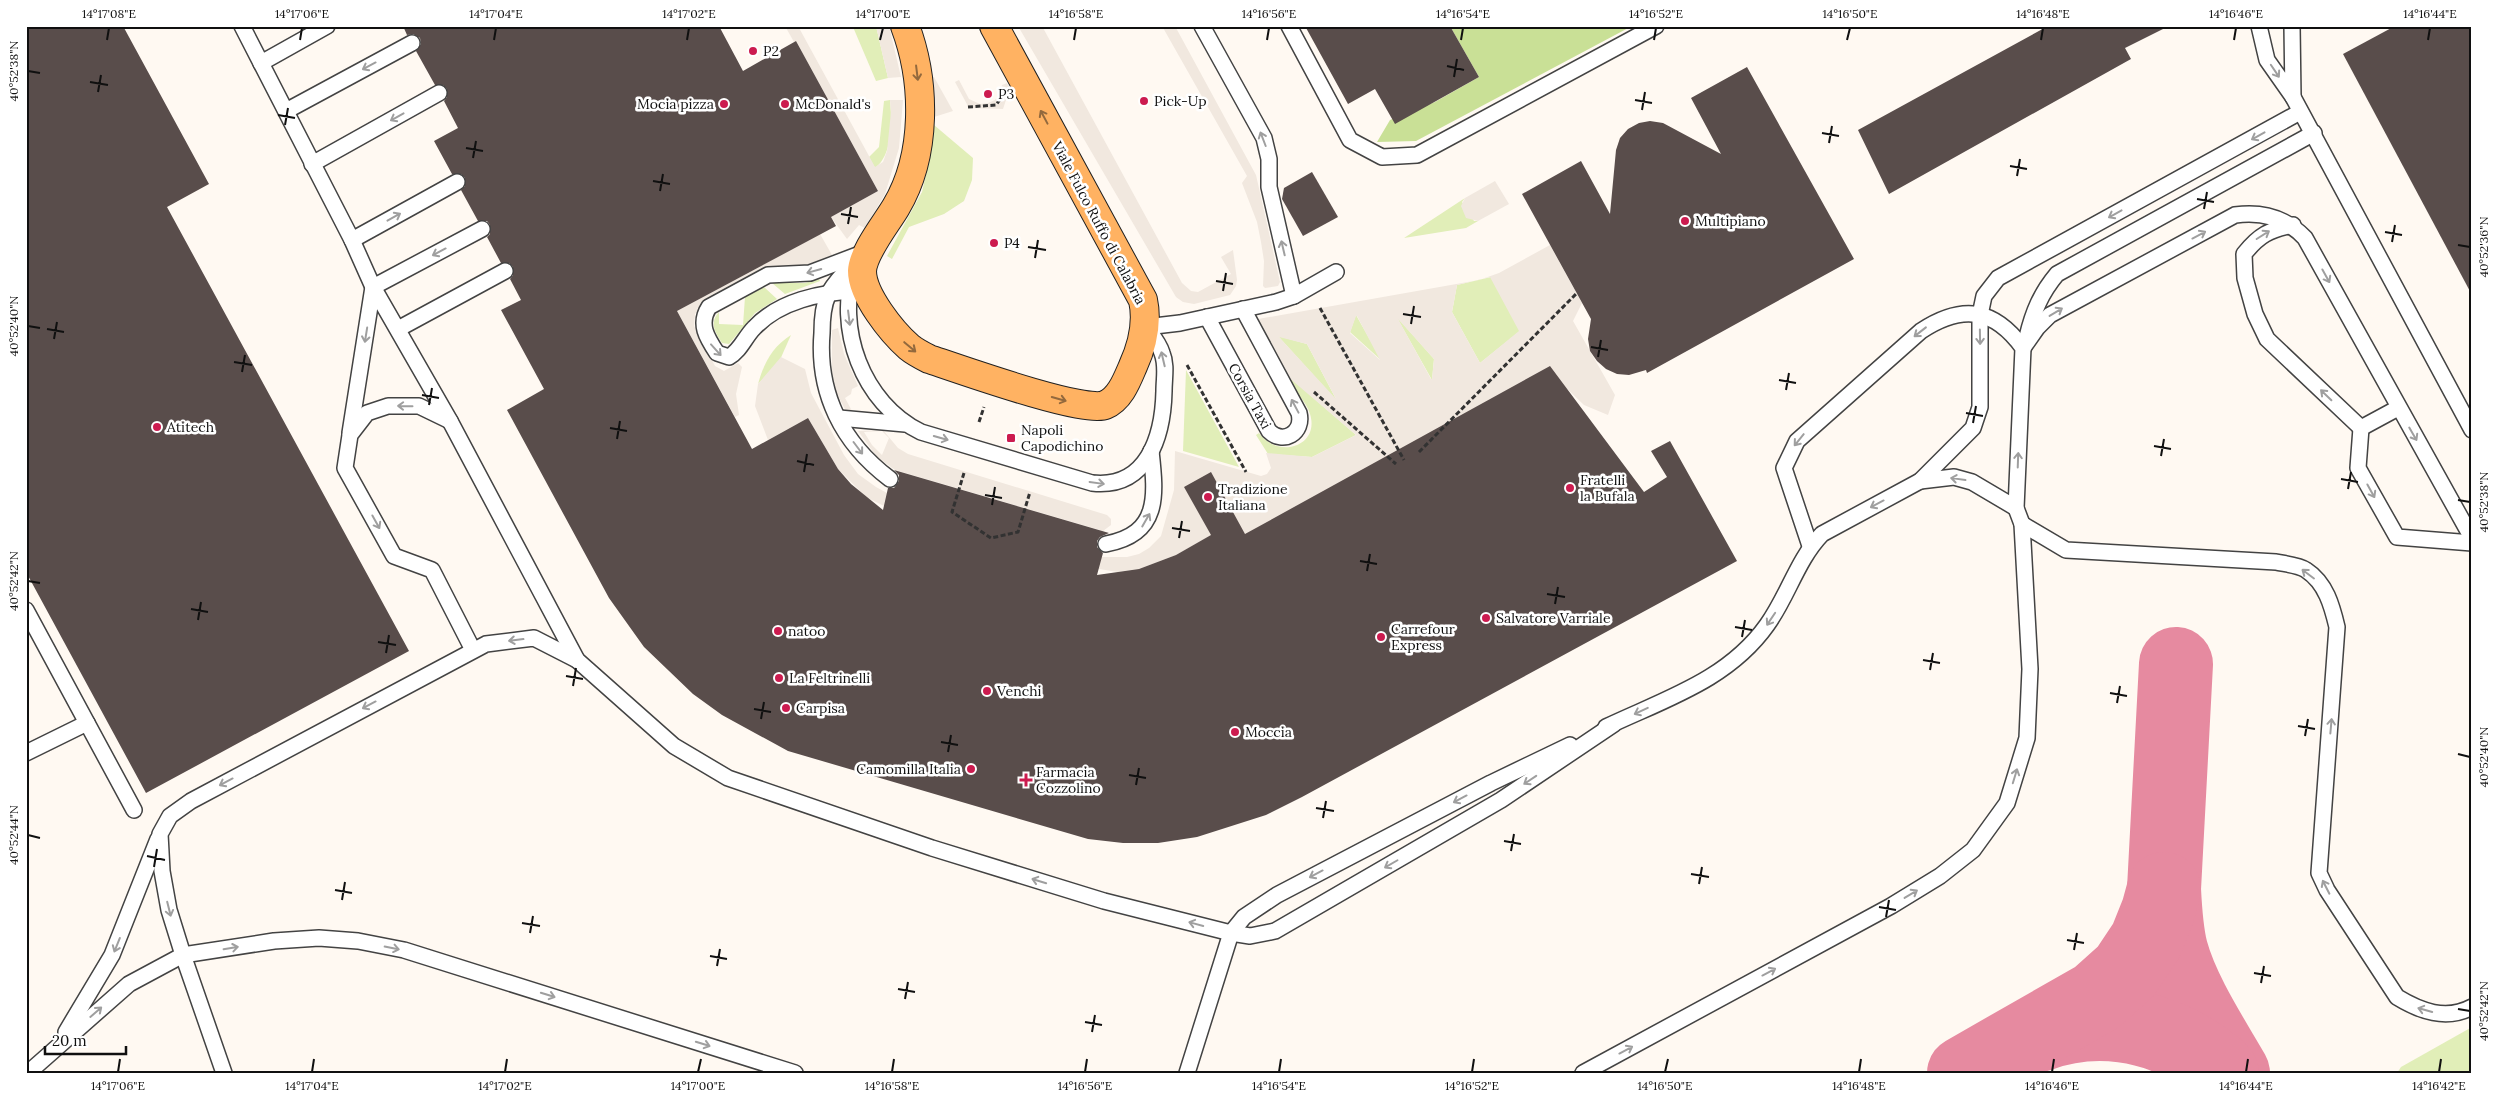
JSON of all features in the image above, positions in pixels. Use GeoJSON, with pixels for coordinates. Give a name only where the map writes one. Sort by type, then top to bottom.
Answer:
{"type":"FeatureCollection","features":[{"type":"Feature","properties":{"kind":"main road","name":"Viale Fulco Ruffo di Calabria"},"geometry":{"type":"LineString","coordinates":[[905,26],[912,45],[917,72],[919,127],[915,158],[901,198],[867,249],[858,291],[910,348],[929,359],[1076,404],[1104,406],[1115,398],[1125,384],[1140,348],[1146,327],[1144,306],[1138,290],[994,26]]}},
{"type":"Feature","properties":{"kind":"lane"},"geometry":{"type":"LineString","coordinates":[[242,26],[352,240],[373,287],[450,421],[577,660]]}},
{"type":"Feature","properties":{"kind":"lane"},"geometry":{"type":"LineString","coordinates":[[261,63],[327,26]]}},
{"type":"Feature","properties":{"kind":"lane"},"geometry":{"type":"LineString","coordinates":[[1202,26],[1264,138],[1269,159],[1269,187],[1294,296]]}},
{"type":"Feature","properties":{"kind":"lane"},"geometry":{"type":"LineString","coordinates":[[1289,26],[1350,140],[1382,157],[1417,155],[1656,26]]}},
{"type":"Feature","properties":{"kind":"lane"},"geometry":{"type":"LineString","coordinates":[[2259,26],[2267,60],[2293,97],[2300,112],[2314,133],[2472,430]]}},
{"type":"Feature","properties":{"kind":"lane"},"geometry":{"type":"LineString","coordinates":[[2290,30],[2293,97]]}},
{"type":"Feature","properties":{"kind":"lane"},"geometry":{"type":"LineString","coordinates":[[286,111],[412,43]]}},
{"type":"Feature","properties":{"kind":"lane"},"geometry":{"type":"LineString","coordinates":[[312,164],[439,93]]}},
{"type":"Feature","properties":{"kind":"lane"},"geometry":{"type":"LineString","coordinates":[[1187,1073],[1230,933],[1244,917],[1277,895],[1491,782],[1702,683],[1723,670],[1766,626],[1779,608],[1810,546],[1822,534],[1839,523],[1920,481],[1973,428],[1980,407],[1980,315],[1984,296],[1998,278],[2300,112]]}},
{"type":"Feature","properties":{"kind":"lane"},"geometry":{"type":"LineString","coordinates":[[1583,1073],[1891,906],[1940,876],[1973,850],[2007,803],[2026,738],[2030,669],[2022,524],[2016,508],[2023,348],[2034,309],[2043,290],[2057,274],[2314,133]]}},
{"type":"Feature","properties":{"kind":"lane"},"geometry":{"type":"LineString","coordinates":[[352,240],[457,182]]}},
{"type":"Feature","properties":{"kind":"lane"},"geometry":{"type":"LineString","coordinates":[[2023,348],[2036,328],[2050,315],[2235,215],[2264,214],[2293,225],[2305,238],[2472,538]]}},
{"type":"Feature","properties":{"kind":"lane"},"geometry":{"type":"LineString","coordinates":[[2293,225],[2272,230],[2255,241],[2244,254],[2245,278],[2255,314],[2267,339],[2361,428]]}},
{"type":"Feature","properties":{"kind":"lane"},"geometry":{"type":"LineString","coordinates":[[373,287],[482,228]]}},
{"type":"Feature","properties":{"kind":"lane"},"geometry":{"type":"LineString","coordinates":[[858,291],[828,294],[787,304],[754,328],[734,354],[729,357],[717,353],[704,329],[704,313],[709,307],[757,279],[768,275],[810,272],[867,249]]}},
{"type":"Feature","properties":{"kind":"lane"},"geometry":{"type":"LineString","coordinates":[[867,249],[828,294],[822,326],[820,361],[826,392],[838,418],[868,462],[890,479]]}},
{"type":"Feature","properties":{"kind":"lane"},"geometry":{"type":"LineString","coordinates":[[398,329],[505,271]]}},
{"type":"Feature","properties":{"kind":"lane"},"geometry":{"type":"LineString","coordinates":[[858,291],[848,312],[858,363],[869,385],[888,408],[905,424],[921,432],[1092,483],[1106,484],[1132,476],[1151,452],[1161,424],[1165,363],[1157,342],[1146,327],[1207,317],[1294,296],[1336,272]]}},
{"type":"Feature","properties":{"kind":"lane"},"geometry":{"type":"LineString","coordinates":[[373,287],[345,468],[394,556],[432,570],[472,650]]}},
{"type":"Feature","properties":{"kind":"lane","name":"Corsia Taxi"},"geometry":{"type":"LineString","coordinates":[[1207,317],[1268,431],[1279,438],[1286,438],[1295,432],[1300,419],[1299,413],[1243,309]]}},
{"type":"Feature","properties":{"kind":"lane"},"geometry":{"type":"LineString","coordinates":[[1810,546],[1784,468],[1797,441],[1921,331],[1938,320],[1962,314],[1980,315],[2010,330],[2023,348]]}},
{"type":"Feature","properties":{"kind":"lane"},"geometry":{"type":"LineString","coordinates":[[350,435],[367,413],[388,406],[419,406],[450,421]]}},
{"type":"Feature","properties":{"kind":"lane"},"geometry":{"type":"LineString","coordinates":[[2361,428],[2398,408]]}},
{"type":"Feature","properties":{"kind":"lane"},"geometry":{"type":"LineString","coordinates":[[838,418],[905,424]]}},
{"type":"Feature","properties":{"kind":"lane"},"geometry":{"type":"LineString","coordinates":[[2361,428],[2358,468],[2397,537],[2472,544]]}},
{"type":"Feature","properties":{"kind":"lane"},"geometry":{"type":"LineString","coordinates":[[1106,544],[1125,540],[1145,524],[1154,498],[1151,452]]}},
{"type":"Feature","properties":{"kind":"lane"},"geometry":{"type":"LineString","coordinates":[[1920,481],[1954,477],[1972,482],[2016,508]]}},
{"type":"Feature","properties":{"kind":"lane"},"geometry":{"type":"LineString","coordinates":[[2022,524],[2066,550],[2276,562],[2306,570],[2322,586],[2331,605],[2337,627],[2319,873],[2327,890],[2397,997],[2414,1007],[2443,1014],[2462,1012],[2472,1008]]}},
{"type":"Feature","properties":{"kind":"lane"},"geometry":{"type":"LineString","coordinates":[[26,610],[134,810]]}},
{"type":"Feature","properties":{"kind":"lane"},"geometry":{"type":"LineString","coordinates":[[59,1044],[112,955],[160,834],[170,816],[191,800],[486,644],[534,638],[577,660],[674,746],[728,778],[942,851],[1104,901],[1230,933],[1250,936],[1274,930],[1501,800],[1614,724]]}},
{"type":"Feature","properties":{"kind":"lane"},"geometry":{"type":"LineString","coordinates":[[26,753],[87,723]]}},
{"type":"Feature","properties":{"kind":"lane"},"geometry":{"type":"LineString","coordinates":[[160,834],[162,871],[169,910],[224,1073]]}},
{"type":"Feature","properties":{"kind":"lane"},"geometry":{"type":"LineString","coordinates":[[28,1073],[129,984],[183,956],[274,941],[319,938],[358,941],[404,950],[795,1073]]}},
{"type":"Feature","properties":{"kind":"path"},"geometry":{"type":"LineString","coordinates":[[968,106],[996,105],[1004,92]]}},
{"type":"Feature","properties":{"kind":"path"},"geometry":{"type":"LineString","coordinates":[[1419,452],[1577,293]]}},
{"type":"Feature","properties":{"kind":"path"},"geometry":{"type":"LineString","coordinates":[[1320,308],[1404,460]]}},
{"type":"Feature","properties":{"kind":"path"},"geometry":{"type":"LineString","coordinates":[[1187,365],[1246,472]]}},
{"type":"Feature","properties":{"kind":"path"},"geometry":{"type":"LineString","coordinates":[[1309,388],[1396,464]]}},
{"type":"Feature","properties":{"kind":"path"},"geometry":{"type":"LineString","coordinates":[[979,422],[984,407]]}},
{"type":"Feature","properties":{"kind":"path"},"geometry":{"type":"LineString","coordinates":[[964,473],[952,512],[991,538],[1018,532],[1030,492]]}},
{"type":"Feature","properties":{"kind":"green space"},"geometry":{"type":"Polygon","coordinates":[[[841,26],[876,26],[888,78],[876,81],[853,27],[841,26]]]}},
{"type":"Feature","properties":{"kind":"green space"},"geometry":{"type":"Polygon","coordinates":[[[1450,26],[1632,26],[1416,141],[1377,142],[1390,120],[1435,102],[1479,77],[1450,26]]]}},
{"type":"Feature","properties":{"kind":"green space"},"geometry":{"type":"Polygon","coordinates":[[[890,100],[890,137],[885,155],[875,168],[869,157],[879,147],[884,101],[890,100]]]}},
{"type":"Feature","properties":{"kind":"green space"},"geometry":{"type":"Polygon","coordinates":[[[934,125],[973,158],[972,180],[964,201],[944,214],[909,227],[892,259],[887,256],[922,192],[931,153],[934,125]]]}},
{"type":"Feature","properties":{"kind":"green space"},"geometry":{"type":"Polygon","coordinates":[[[1465,198],[1462,202],[1474,221],[1478,221],[1466,228],[1404,238],[1465,198]]]}},
{"type":"Feature","properties":{"kind":"green space"},"geometry":{"type":"Polygon","coordinates":[[[1491,277],[1520,331],[1480,363],[1452,312],[1457,285],[1491,277]]]}},
{"type":"Feature","properties":{"kind":"green space"},"geometry":{"type":"Polygon","coordinates":[[[819,279],[820,281],[785,294],[772,283],[805,283],[819,279]]]}},
{"type":"Feature","properties":{"kind":"green space"},"geometry":{"type":"Polygon","coordinates":[[[764,287],[777,299],[755,313],[729,344],[722,343],[714,328],[714,320],[719,312],[719,324],[743,325],[745,297],[764,287]]]}},
{"type":"Feature","properties":{"kind":"green space"},"geometry":{"type":"Polygon","coordinates":[[[1356,315],[1382,361],[1350,332],[1356,315]]]}},
{"type":"Feature","properties":{"kind":"green space"},"geometry":{"type":"Polygon","coordinates":[[[1396,316],[1434,359],[1432,380],[1396,316]]]}},
{"type":"Feature","properties":{"kind":"green space"},"geometry":{"type":"Polygon","coordinates":[[[791,335],[779,362],[758,384],[763,369],[774,350],[791,335]]]}},
{"type":"Feature","properties":{"kind":"green space"},"geometry":{"type":"Polygon","coordinates":[[[1278,336],[1307,344],[1337,401],[1278,336]]]}},
{"type":"Feature","properties":{"kind":"green space"},"geometry":{"type":"Polygon","coordinates":[[[1186,370],[1239,467],[1183,451],[1186,370]]]}},
{"type":"Feature","properties":{"kind":"green space"},"geometry":{"type":"Polygon","coordinates":[[[1287,375],[1356,435],[1312,457],[1268,454],[1256,435],[1259,433],[1267,441],[1277,446],[1296,446],[1304,441],[1312,425],[1310,414],[1303,401],[1286,380],[1287,375]]]}},
{"type":"Feature","properties":{"kind":"green space"},"geometry":{"type":"Polygon","coordinates":[[[2472,1027],[2472,1073],[2397,1073],[2401,1067],[2472,1027]]]}},
{"type":"Feature","properties":{"kind":"shaded area"},"geometry":{"type":"Polygon","coordinates":[[[785,26],[798,26],[875,167],[883,162],[887,151],[891,112],[890,100],[903,100],[899,148],[885,194],[865,228],[859,225],[847,239],[831,217],[878,191],[796,41],[794,42],[785,26]]]}},
{"type":"Feature","properties":{"kind":"shaded area"},"geometry":{"type":"Polygon","coordinates":[[[876,26],[889,26],[901,77],[888,78],[876,26]]]}},
{"type":"Feature","properties":{"kind":"shaded area"},"geometry":{"type":"Polygon","coordinates":[[[1018,26],[1042,26],[1182,283],[1191,291],[1198,292],[1231,274],[1221,257],[1233,250],[1237,280],[1236,286],[1230,295],[1194,304],[1183,302],[1176,297],[1018,26]]]}},
{"type":"Feature","properties":{"kind":"shaded area"},"geometry":{"type":"Polygon","coordinates":[[[1162,26],[1175,26],[1256,175],[1280,282],[1278,286],[1265,288],[1263,286],[1264,261],[1257,222],[1242,183],[1247,176],[1162,26]]]}},
{"type":"Feature","properties":{"kind":"shaded area"},"geometry":{"type":"Polygon","coordinates":[[[932,77],[934,77],[953,111],[934,117],[932,77]]]}},
{"type":"Feature","properties":{"kind":"shaded area"},"geometry":{"type":"Polygon","coordinates":[[[959,80],[969,99],[980,104],[995,100],[1000,93],[1002,85],[1007,83],[1010,88],[1003,109],[969,108],[955,82],[959,80]]]}},
{"type":"Feature","properties":{"kind":"shaded area"},"geometry":{"type":"Polygon","coordinates":[[[1495,181],[1509,204],[1478,221],[1466,218],[1461,206],[1465,198],[1495,181]]]}},
{"type":"Feature","properties":{"kind":"shaded area"},"geometry":{"type":"Polygon","coordinates":[[[820,234],[832,255],[804,266],[768,267],[701,303],[695,314],[694,326],[715,366],[724,371],[738,363],[742,367],[736,394],[739,415],[735,417],[677,311],[820,234]]]}},
{"type":"Feature","properties":{"kind":"shaded area"},"geometry":{"type":"Polygon","coordinates":[[[1550,245],[1582,303],[1573,321],[1615,395],[1608,415],[1584,405],[1560,382],[1226,562],[1210,536],[1176,555],[1139,569],[1118,572],[1099,569],[884,506],[866,497],[838,469],[808,418],[768,440],[755,406],[758,384],[781,357],[805,369],[811,393],[844,455],[858,474],[876,487],[887,493],[1102,557],[1127,557],[1139,554],[1149,548],[1161,536],[1174,490],[1175,451],[1261,476],[1267,474],[1271,468],[1266,453],[1312,457],[1356,435],[1287,376],[1256,321],[1258,319],[1474,281],[1457,285],[1452,312],[1480,363],[1519,331],[1490,277],[1482,279],[1499,273],[1550,245]],[[1357,316],[1350,333],[1380,360],[1357,316]],[[1398,319],[1431,379],[1434,359],[1398,319]],[[1279,337],[1336,399],[1307,344],[1279,337]]]}},
{"type":"Feature","properties":{"kind":"shaded area"},"geometry":{"type":"Polygon","coordinates":[[[838,328],[844,354],[858,386],[852,389],[851,394],[845,398],[852,411],[846,411],[836,392],[832,378],[832,330],[838,328]]]}},
{"type":"Feature","properties":{"kind":"shaded area"},"geometry":{"type":"Polygon","coordinates":[[[883,430],[898,448],[908,454],[1107,515],[1111,519],[1111,525],[1103,531],[895,470],[877,457],[858,431],[883,430]],[[882,431],[864,432],[872,445],[882,455],[889,438],[882,431]]]}},
{"type":"Feature","properties":{"kind":"building","name":"Atitech"},"geometry":{"type":"Polygon","coordinates":[[[26,26],[123,26],[209,184],[167,207],[409,651],[146,793],[26,572],[26,26]]]}},
{"type":"Feature","properties":{"kind":"building"},"geometry":{"type":"Polygon","coordinates":[[[403,26],[719,26],[743,71],[796,41],[878,191],[831,217],[836,226],[677,311],[752,449],[808,418],[838,469],[851,484],[883,510],[888,488],[894,488],[899,481],[899,475],[894,470],[1109,533],[1100,537],[1097,541],[1097,547],[1103,553],[1097,575],[1139,569],[1176,555],[1211,535],[1184,487],[1211,472],[1245,534],[1550,366],[1644,492],[1667,477],[1651,451],[1670,441],[1737,561],[1302,797],[1266,815],[1197,837],[1158,843],[1123,843],[1088,839],[788,751],[722,715],[693,694],[644,647],[609,598],[507,410],[544,389],[501,310],[521,300],[510,279],[513,275],[513,267],[509,263],[501,263],[487,237],[490,234],[490,225],[487,221],[478,221],[461,190],[465,186],[465,178],[461,174],[452,174],[434,141],[458,128],[444,101],[447,97],[447,89],[443,85],[435,85],[416,51],[421,44],[420,38],[413,34],[407,35],[403,26]]]}},
{"type":"Feature","properties":{"kind":"building"},"geometry":{"type":"Polygon","coordinates":[[[1305,26],[1450,26],[1479,77],[1395,124],[1375,89],[1348,104],[1305,26]]]}},
{"type":"Feature","properties":{"kind":"building"},"geometry":{"type":"Polygon","coordinates":[[[2048,26],[2169,26],[2125,48],[2131,59],[1889,194],[1858,130],[2048,26]]]}},
{"type":"Feature","properties":{"kind":"building"},"geometry":{"type":"Polygon","coordinates":[[[2395,26],[2472,26],[2472,295],[2343,54],[2395,26]]]}},
{"type":"Feature","properties":{"kind":"building","name":"Multipiano"},"geometry":{"type":"Polygon","coordinates":[[[1747,67],[1854,259],[1647,373],[1646,370],[1629,375],[1617,374],[1606,369],[1590,351],[1588,339],[1591,319],[1522,194],[1581,161],[1610,214],[1616,150],[1620,138],[1628,129],[1639,123],[1650,121],[1663,123],[1721,154],[1691,98],[1747,67]]]}},
{"type":"Feature","properties":{"kind":"building"},"geometry":{"type":"Polygon","coordinates":[[[1312,172],[1338,217],[1303,236],[1282,199],[1284,188],[1312,172]]]}},
{"type":"Feature","properties":{"kind":"taxiway"},"geometry":{"type":"LineString","coordinates":[[2176,664],[2164,889],[2167,927],[2171,950],[2182,981],[2198,1013],[2233,1073]]}},
{"type":"Feature","properties":{"kind":"taxiway"},"geometry":{"type":"LineString","coordinates":[[1964,1073],[2097,997],[2126,971],[2146,941],[2158,911],[2164,889]]}},
{"type":"Feature","properties":{"kind":"taxiway"},"geometry":{"type":"LineString","coordinates":[[2039,1035],[2080,1025],[2102,1024],[2143,1030],[2183,1045],[2210,1062],[2222,1073]]}},
{"type":"Feature","properties":{"kind":"place","name":"P2"},"geometry":{"type":"Point","coordinates":[753,51]}},
{"type":"Feature","properties":{"kind":"place","name":"P3"},"geometry":{"type":"Point","coordinates":[988,94]}},
{"type":"Feature","properties":{"kind":"place","name":"Pick-Up"},"geometry":{"type":"Point","coordinates":[1144,101]}},
{"type":"Feature","properties":{"kind":"place","name":"Mocia pizza"},"geometry":{"type":"Point","coordinates":[724,104]}},
{"type":"Feature","properties":{"kind":"place","name":"McDonald's"},"geometry":{"type":"Point","coordinates":[785,104]}},
{"type":"Feature","properties":{"kind":"place","name":"Multipiano"},"geometry":{"type":"Point","coordinates":[1685,221]}},
{"type":"Feature","properties":{"kind":"place","name":"P4"},"geometry":{"type":"Point","coordinates":[994,243]}},
{"type":"Feature","properties":{"kind":"place","name":"Atitech"},"geometry":{"type":"Point","coordinates":[157,427]}},
{"type":"Feature","properties":{"kind":"place","name":"Napoli Capodichino"},"geometry":{"type":"Point","coordinates":[1011,438]}},
{"type":"Feature","properties":{"kind":"place","name":"Fratelli la Bufala"},"geometry":{"type":"Point","coordinates":[1570,488]}},
{"type":"Feature","properties":{"kind":"place","name":"Tradizione Italiana"},"geometry":{"type":"Point","coordinates":[1208,497]}},
{"type":"Feature","properties":{"kind":"place","name":"Salvatore Varriale"},"geometry":{"type":"Point","coordinates":[1486,618]}},
{"type":"Feature","properties":{"kind":"place","name":"natoo"},"geometry":{"type":"Point","coordinates":[778,631]}},
{"type":"Feature","properties":{"kind":"place","name":"Carrefour Express"},"geometry":{"type":"Point","coordinates":[1381,637]}},
{"type":"Feature","properties":{"kind":"place","name":"La Feltrinelli"},"geometry":{"type":"Point","coordinates":[779,678]}},
{"type":"Feature","properties":{"kind":"place","name":"Venchi"},"geometry":{"type":"Point","coordinates":[987,691]}},
{"type":"Feature","properties":{"kind":"place","name":"Carpisa"},"geometry":{"type":"Point","coordinates":[786,708]}},
{"type":"Feature","properties":{"kind":"place","name":"Moccia"},"geometry":{"type":"Point","coordinates":[1235,732]}},
{"type":"Feature","properties":{"kind":"place","name":"Camomilla Italia"},"geometry":{"type":"Point","coordinates":[971,769]}},
{"type":"Feature","properties":{"kind":"place","name":"Farmacia Cozzolino"},"geometry":{"type":"Point","coordinates":[1026,780]}}]}
